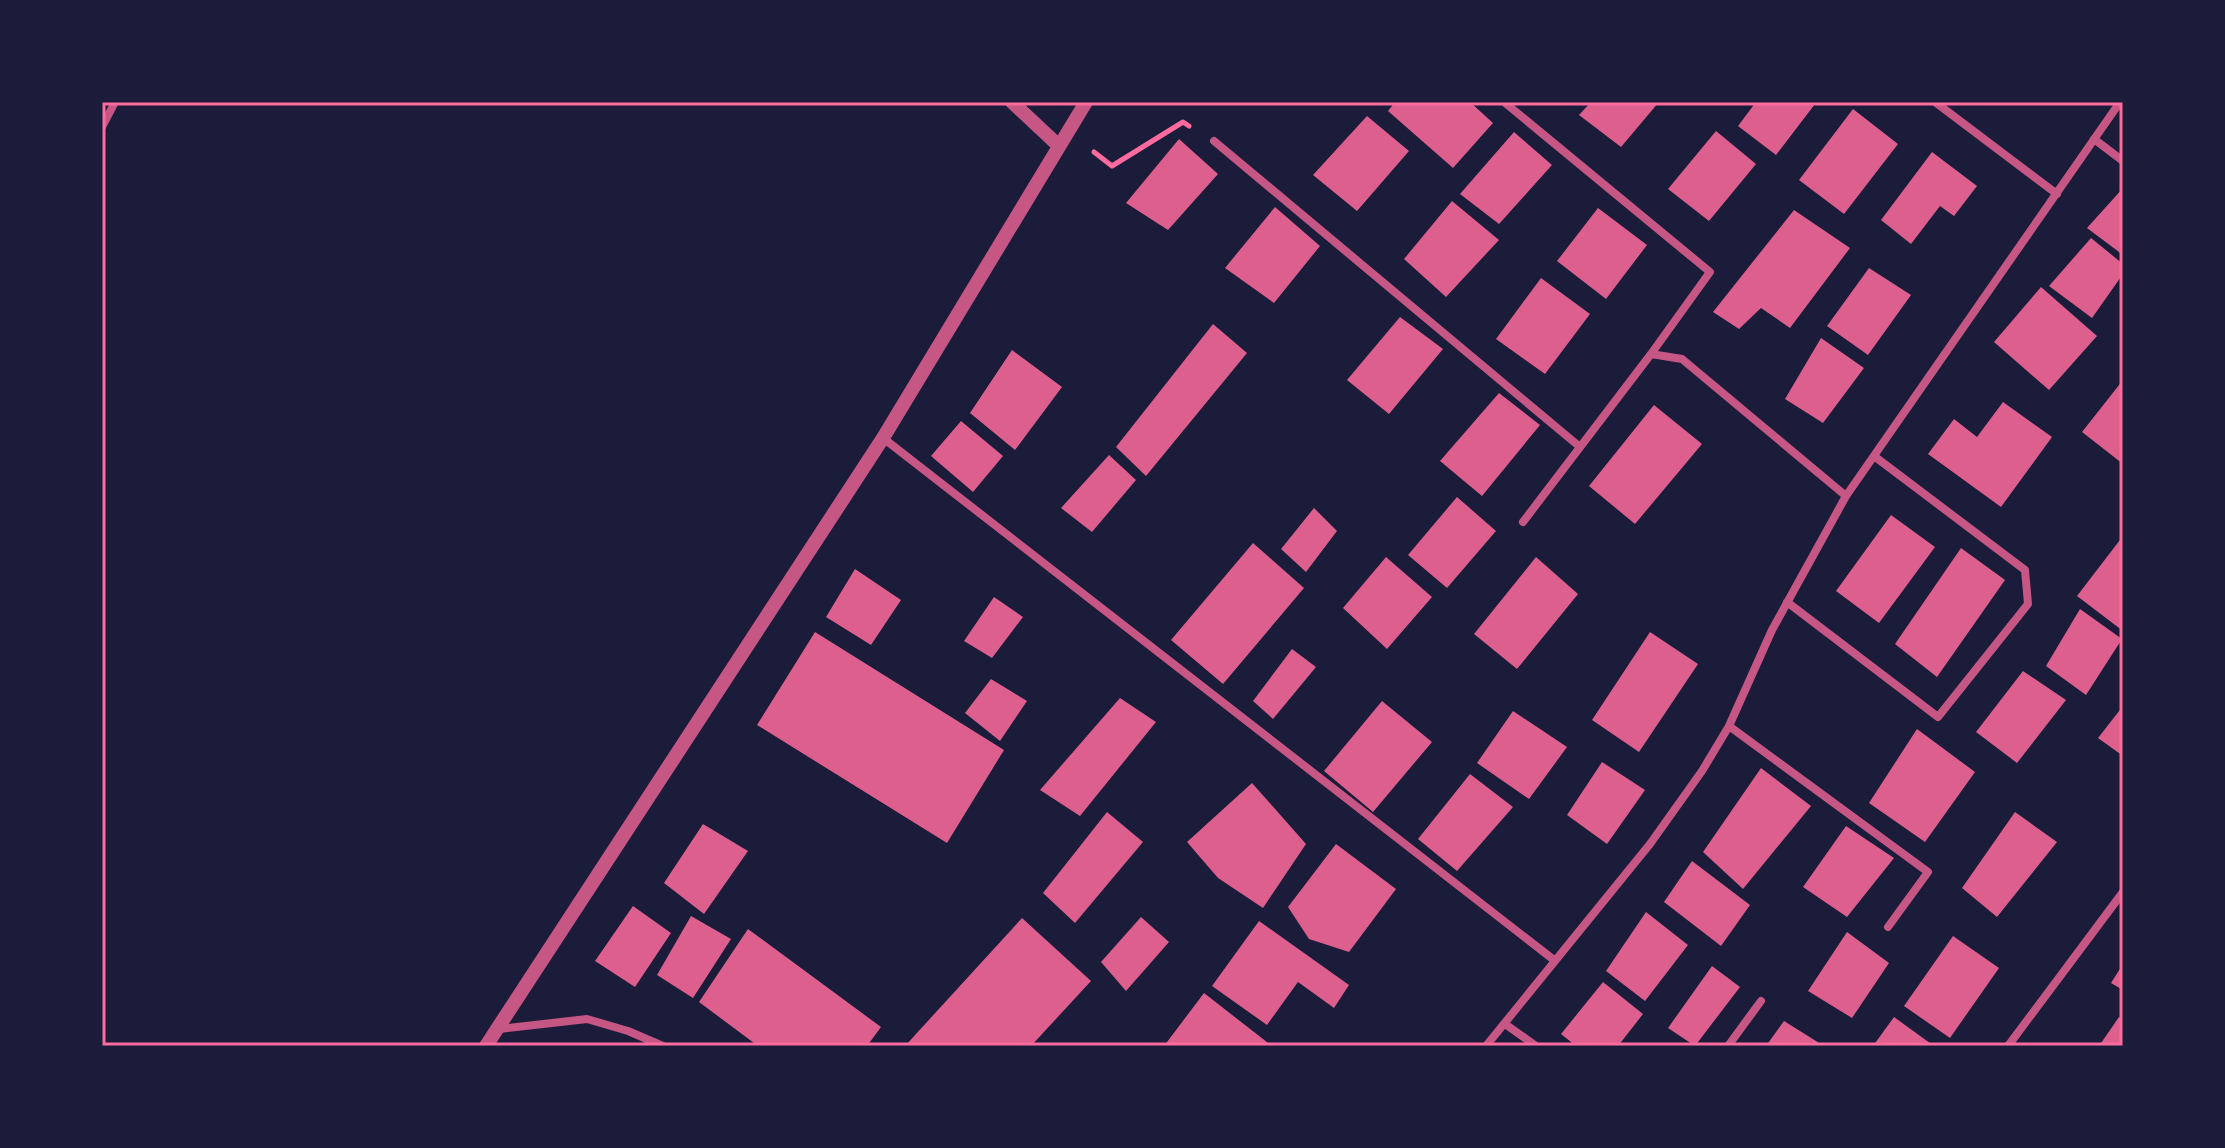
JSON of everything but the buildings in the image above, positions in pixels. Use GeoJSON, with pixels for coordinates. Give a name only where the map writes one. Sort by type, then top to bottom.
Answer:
{"type":"FeatureCollection","features":[{"type":"Feature","properties":{"kind":"street"},"geometry":{"type":"LineString","coordinates":[[102,127],[115,102]]}},
{"type":"Feature","properties":{"kind":"street"},"geometry":{"type":"LineString","coordinates":[[1012,102],[1059,146]]}},
{"type":"Feature","properties":{"kind":"street"},"geometry":{"type":"LineString","coordinates":[[486,1046],[883,438],[1086,102]]}},
{"type":"Feature","properties":{"kind":"street"},"geometry":{"type":"LineString","coordinates":[[1504,102],[1710,272],[1523,522]]}},
{"type":"Feature","properties":{"kind":"street"},"geometry":{"type":"LineString","coordinates":[[1935,102],[2057,194]]}},
{"type":"Feature","properties":{"kind":"street"},"geometry":{"type":"LineString","coordinates":[[1486,1046],[1650,844],[1702,771],[1729,726],[1772,630],[1846,496],[2120,102]]}},
{"type":"Feature","properties":{"kind":"street"},"geometry":{"type":"LineString","coordinates":[[2094,139],[2123,161]]}},
{"type":"Feature","properties":{"kind":"street"},"geometry":{"type":"LineString","coordinates":[[1214,141],[1580,447]]}},
{"type":"Feature","properties":{"kind":"street"},"geometry":{"type":"LineString","coordinates":[[1651,354],[1682,359],[1846,496]]}},
{"type":"Feature","properties":{"kind":"street"},"geometry":{"type":"LineString","coordinates":[[883,438],[1554,960]]}},
{"type":"Feature","properties":{"kind":"street"},"geometry":{"type":"LineString","coordinates":[[1787,602],[1938,717],[2028,604],[2025,570],[1874,456]]}},
{"type":"Feature","properties":{"kind":"street"},"geometry":{"type":"LineString","coordinates":[[1729,726],[1928,872],[1888,927]]}},
{"type":"Feature","properties":{"kind":"street"},"geometry":{"type":"LineString","coordinates":[[2008,1046],[2123,892]]}},
{"type":"Feature","properties":{"kind":"street"},"geometry":{"type":"LineString","coordinates":[[1728,1046],[1761,1001]]}},
{"type":"Feature","properties":{"kind":"street"},"geometry":{"type":"LineString","coordinates":[[499,1029],[587,1019],[628,1031],[663,1046]]}},
{"type":"Feature","properties":{"kind":"street"},"geometry":{"type":"LineString","coordinates":[[1505,1024],[1536,1046]]}},
{"type":"Feature","properties":{"kind":"path"},"geometry":{"type":"LineString","coordinates":[[1068,130],[1112,166],[1183,122],[1214,141]]}}]}
